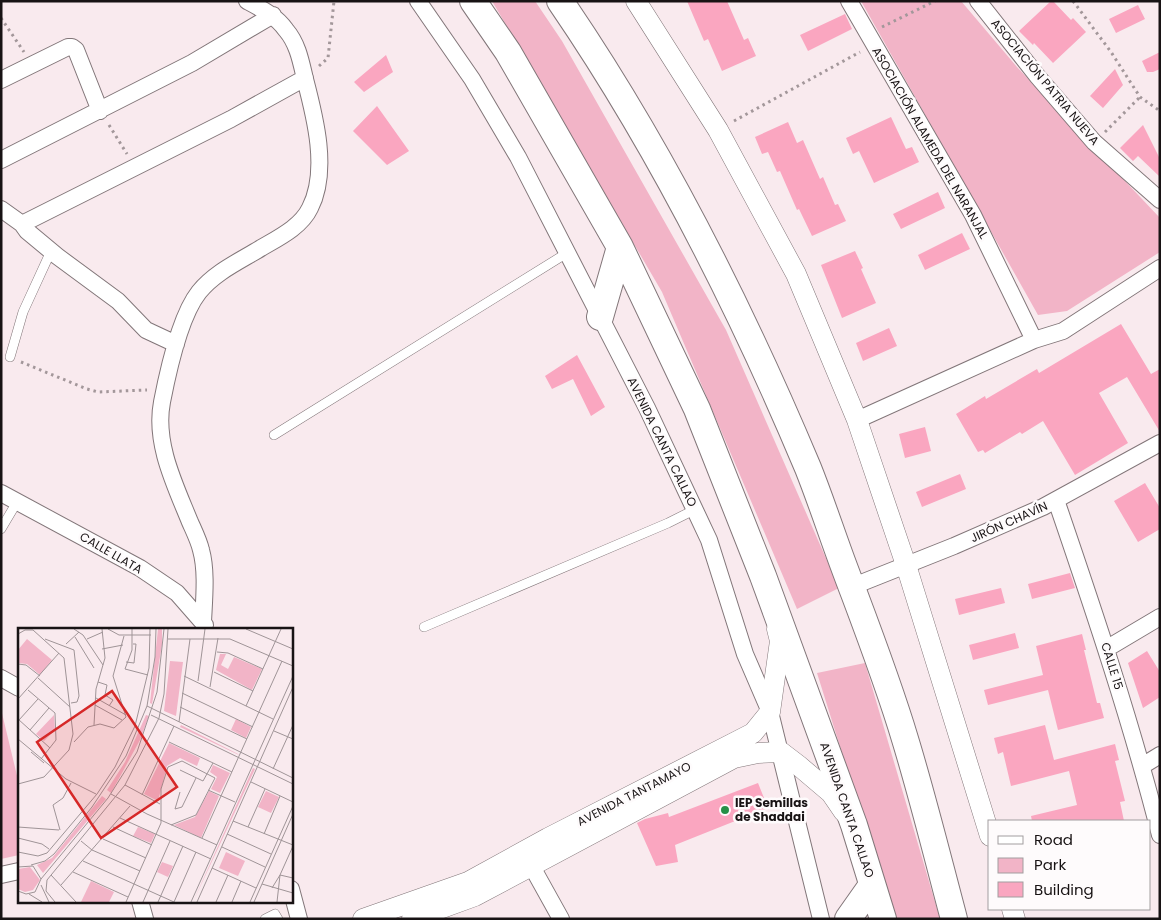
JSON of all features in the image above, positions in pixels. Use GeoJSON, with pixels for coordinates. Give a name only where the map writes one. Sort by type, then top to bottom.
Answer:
{"type":"FeatureCollection","features":[{"type":"Feature","properties":{"kind":"main road","name":"AVENIDA CANTA CALLAO"},"geometry":{"type":"LineString","coordinates":[[473,1],[508,52],[620,247],[697,409],[763,576],[854,826],[882,919]]}},
{"type":"Feature","properties":{"kind":"main road"},"geometry":{"type":"LineString","coordinates":[[560,1],[647,139],[706,247],[760,358],[794,436],[872,639],[905,740],[954,919]]}},
{"type":"Feature","properties":{"kind":"main road"},"geometry":{"type":"LineString","coordinates":[[600,317],[620,247]]}},
{"type":"Feature","properties":{"kind":"main road"},"geometry":{"type":"LineString","coordinates":[[848,919],[872,885]]}},
{"type":"Feature","properties":{"kind":"street"},"geometry":{"type":"LineString","coordinates":[[206,625],[202,551],[170,474],[162,439],[162,404],[176,344],[190,307],[200,291],[222,271],[295,227],[310,210],[317,192],[319,171],[318,142],[301,56],[288,31],[273,15],[247,1]]}},
{"type":"Feature","properties":{"kind":"street","name":"AVENIDA CANTA CALLAO"},"geometry":{"type":"LineString","coordinates":[[418,1],[472,79],[518,157],[647,408],[709,540],[745,654],[770,712],[821,919]]}},
{"type":"Feature","properties":{"kind":"street"},"geometry":{"type":"LineString","coordinates":[[636,1],[718,130],[796,274],[857,420],[906,565],[988,830]]}},
{"type":"Feature","properties":{"kind":"street","name":"ASOCIACIÓN ALAMEDA DEL NARANJAL"},"geometry":{"type":"LineString","coordinates":[[849,1],[973,215],[1034,340]]}},
{"type":"Feature","properties":{"kind":"street","name":"ASOCIACIÓN PATRIA NUEVA"},"geometry":{"type":"LineString","coordinates":[[978,1],[1038,77],[1094,142],[1160,200]]}},
{"type":"Feature","properties":{"kind":"street"},"geometry":{"type":"LineString","coordinates":[[1,160],[192,64],[273,15]]}},
{"type":"Feature","properties":{"kind":"street"},"geometry":{"type":"LineString","coordinates":[[1,80],[68,47],[72,47],[76,50],[100,111]]}},
{"type":"Feature","properties":{"kind":"street"},"geometry":{"type":"LineString","coordinates":[[22,224],[136,167],[305,78]]}},
{"type":"Feature","properties":{"kind":"street"},"geometry":{"type":"LineString","coordinates":[[1,210],[22,224],[27,231],[51,251],[118,301],[146,330],[176,344]]}},
{"type":"Feature","properties":{"kind":"street"},"geometry":{"type":"LineString","coordinates":[[857,420],[1034,340],[1063,331],[1160,268]]}},
{"type":"Feature","properties":{"kind":"street","name":"JIRÓN CHAVÍN"},"geometry":{"type":"LineString","coordinates":[[851,587],[1043,507],[1160,443]]}},
{"type":"Feature","properties":{"kind":"street","name":"CALLE LLATA"},"geometry":{"type":"LineString","coordinates":[[1,493],[140,568],[177,594],[206,625]]}},
{"type":"Feature","properties":{"kind":"street","name":"CALLE 15"},"geometry":{"type":"LineString","coordinates":[[1056,500],[1106,649],[1142,766],[1160,835]]}},
{"type":"Feature","properties":{"kind":"street"},"geometry":{"type":"LineString","coordinates":[[763,576],[780,641],[770,712]]}},
{"type":"Feature","properties":{"kind":"street"},"geometry":{"type":"LineString","coordinates":[[1106,649],[1160,617]]}},
{"type":"Feature","properties":{"kind":"street"},"geometry":{"type":"LineString","coordinates":[[1,678],[18,687]]}},
{"type":"Feature","properties":{"kind":"street","name":"AVENIDA TANTAMAYO"},"geometry":{"type":"LineString","coordinates":[[362,919],[468,882],[548,838],[753,733],[770,712]]}},
{"type":"Feature","properties":{"kind":"street"},"geometry":{"type":"LineString","coordinates":[[780,752],[830,793],[854,826]]}},
{"type":"Feature","properties":{"kind":"street","name":"AVENIDA TANTAMAYO"},"geometry":{"type":"LineString","coordinates":[[412,919],[476,896],[734,758],[758,753],[780,752]]}},
{"type":"Feature","properties":{"kind":"street"},"geometry":{"type":"LineString","coordinates":[[1142,766],[1160,755]]}},
{"type":"Feature","properties":{"kind":"street"},"geometry":{"type":"LineString","coordinates":[[531,866],[561,919]]}},
{"type":"Feature","properties":{"kind":"street"},"geometry":{"type":"LineString","coordinates":[[1,875],[18,871]]}},
{"type":"Feature","properties":{"kind":"street"},"geometry":{"type":"LineString","coordinates":[[292,892],[299,919]]}},
{"type":"Feature","properties":{"kind":"street"},"geometry":{"type":"LineString","coordinates":[[140,902],[145,919]]}},
{"type":"Feature","properties":{"kind":"lane"},"geometry":{"type":"LineString","coordinates":[[10,357],[23,312],[51,251]]}},
{"type":"Feature","properties":{"kind":"lane"},"geometry":{"type":"LineString","coordinates":[[274,435],[567,253]]}},
{"type":"Feature","properties":{"kind":"lane"},"geometry":{"type":"LineString","coordinates":[[1,529],[17,502]]}},
{"type":"Feature","properties":{"kind":"lane"},"geometry":{"type":"LineString","coordinates":[[424,627],[668,523],[694,510]]}},
{"type":"Feature","properties":{"kind":"lane"},"geometry":{"type":"LineString","coordinates":[[265,919],[275,914],[278,919]]}},
{"type":"Feature","properties":{"kind":"path"},"geometry":{"type":"LineString","coordinates":[[305,78],[328,58],[334,1]]}},
{"type":"Feature","properties":{"kind":"path"},"geometry":{"type":"LineString","coordinates":[[718,130],[935,1]]}},
{"type":"Feature","properties":{"kind":"path"},"geometry":{"type":"LineString","coordinates":[[1073,1],[1111,52],[1140,97],[1160,111]]}},
{"type":"Feature","properties":{"kind":"path"},"geometry":{"type":"LineString","coordinates":[[1,18],[32,65]]}},
{"type":"Feature","properties":{"kind":"path"},"geometry":{"type":"LineString","coordinates":[[1094,142],[1140,97]]}},
{"type":"Feature","properties":{"kind":"path"},"geometry":{"type":"LineString","coordinates":[[100,111],[136,167]]}},
{"type":"Feature","properties":{"kind":"path"},"geometry":{"type":"LineString","coordinates":[[10,357],[92,390],[165,389]]}},
{"type":"Feature","properties":{"kind":"green space"},"geometry":{"type":"Polygon","coordinates":[[[492,1],[535,1],[562,41],[726,330],[839,588],[797,609],[662,292],[492,1]]]}},
{"type":"Feature","properties":{"kind":"green space"},"geometry":{"type":"Polygon","coordinates":[[[861,1],[961,1],[1017,67],[1160,218],[1160,252],[1067,311],[1038,315],[861,1]]]}},
{"type":"Feature","properties":{"kind":"green space"},"geometry":{"type":"Polygon","coordinates":[[[865,663],[940,919],[894,919],[817,673],[865,663]]]}},
{"type":"Feature","properties":{"kind":"green space"},"geometry":{"type":"Polygon","coordinates":[[[1,709],[18,780],[18,855],[1,859],[1,709]]]}},
{"type":"Feature","properties":{"kind":"building"},"geometry":{"type":"Polygon","coordinates":[[[687,1],[727,1],[744,40],[748,38],[756,56],[722,71],[708,39],[704,41],[687,1]]]}},
{"type":"Feature","properties":{"kind":"building"},"geometry":{"type":"Polygon","coordinates":[[[1051,1],[1071,20],[1073,18],[1086,32],[1053,63],[1034,43],[1033,45],[1019,31],[1051,1]]]}},
{"type":"Feature","properties":{"kind":"building"},"geometry":{"type":"Polygon","coordinates":[[[1138,5],[1145,19],[1116,33],[1109,19],[1138,5]]]}},
{"type":"Feature","properties":{"kind":"building"},"geometry":{"type":"Polygon","coordinates":[[[845,14],[852,29],[808,51],[800,35],[845,14]]]}},
{"type":"Feature","properties":{"kind":"building"},"geometry":{"type":"Polygon","coordinates":[[[1160,52],[1160,69],[1147,72],[1142,61],[1160,52]]]}},
{"type":"Feature","properties":{"kind":"building"},"geometry":{"type":"Polygon","coordinates":[[[386,55],[393,72],[364,92],[354,82],[386,55]]]}},
{"type":"Feature","properties":{"kind":"building"},"geometry":{"type":"Polygon","coordinates":[[[1115,69],[1123,85],[1103,108],[1090,96],[1115,69]]]}},
{"type":"Feature","properties":{"kind":"building"},"geometry":{"type":"Polygon","coordinates":[[[377,106],[409,151],[387,165],[353,131],[377,106]]]}},
{"type":"Feature","properties":{"kind":"building"},"geometry":{"type":"Polygon","coordinates":[[[891,117],[906,149],[912,147],[919,162],[874,183],[859,151],[853,154],[846,138],[891,117]]]}},
{"type":"Feature","properties":{"kind":"building"},"geometry":{"type":"Polygon","coordinates":[[[788,122],[797,143],[803,140],[820,179],[823,177],[835,205],[838,204],[846,221],[812,236],[799,209],[797,210],[780,171],[777,172],[768,152],[762,154],[755,137],[788,122]]]}},
{"type":"Feature","properties":{"kind":"building"},"geometry":{"type":"Polygon","coordinates":[[[1143,125],[1160,159],[1160,177],[1138,156],[1133,161],[1120,148],[1143,125]]]}},
{"type":"Feature","properties":{"kind":"building"},"geometry":{"type":"Polygon","coordinates":[[[938,192],[945,208],[901,229],[893,214],[938,192]]]}},
{"type":"Feature","properties":{"kind":"building"},"geometry":{"type":"Polygon","coordinates":[[[962,233],[970,249],[925,270],[918,255],[962,233]]]}},
{"type":"Feature","properties":{"kind":"building"},"geometry":{"type":"Polygon","coordinates":[[[855,251],[876,303],[842,318],[821,265],[855,251]]]}},
{"type":"Feature","properties":{"kind":"building"},"geometry":{"type":"Polygon","coordinates":[[[1121,324],[1151,374],[1160,369],[1160,432],[1127,377],[1099,393],[1128,443],[1075,475],[1043,421],[985,453],[983,450],[978,452],[956,414],[985,396],[986,399],[1037,369],[1039,373],[1121,324]]]}},
{"type":"Feature","properties":{"kind":"building"},"geometry":{"type":"Polygon","coordinates":[[[889,328],[897,346],[863,361],[856,343],[889,328]]]}},
{"type":"Feature","properties":{"kind":"building"},"geometry":{"type":"Polygon","coordinates":[[[577,355],[605,407],[591,416],[573,379],[552,389],[545,376],[577,355]]]}},
{"type":"Feature","properties":{"kind":"building"},"geometry":{"type":"Polygon","coordinates":[[[925,427],[931,451],[905,458],[899,434],[925,427]]]}},
{"type":"Feature","properties":{"kind":"building"},"geometry":{"type":"Polygon","coordinates":[[[960,474],[966,489],[922,507],[916,492],[960,474]]]}},
{"type":"Feature","properties":{"kind":"building"},"geometry":{"type":"Polygon","coordinates":[[[1145,483],[1160,508],[1160,529],[1138,542],[1114,501],[1145,483]]]}},
{"type":"Feature","properties":{"kind":"building"},"geometry":{"type":"Polygon","coordinates":[[[1070,573],[1075,588],[1032,599],[1028,584],[1070,573]]]}},
{"type":"Feature","properties":{"kind":"building"},"geometry":{"type":"Polygon","coordinates":[[[1001,588],[1005,603],[959,615],[955,599],[1001,588]]]}},
{"type":"Feature","properties":{"kind":"building"},"geometry":{"type":"Polygon","coordinates":[[[1015,633],[1019,648],[973,660],[969,645],[1015,633]]]}},
{"type":"Feature","properties":{"kind":"building"},"geometry":{"type":"Polygon","coordinates":[[[1082,634],[1097,703],[1100,703],[1104,718],[1058,730],[1048,690],[988,705],[984,690],[1043,675],[1036,646],[1082,634]]]}},
{"type":"Feature","properties":{"kind":"building"},"geometry":{"type":"Polygon","coordinates":[[[1147,651],[1160,672],[1160,697],[1143,708],[1128,663],[1147,651]]]}},
{"type":"Feature","properties":{"kind":"building"},"geometry":{"type":"Polygon","coordinates":[[[1045,725],[1054,760],[1115,744],[1119,760],[1115,761],[1125,801],[1120,802],[1124,820],[1032,820],[1031,816],[1077,805],[1069,771],[1011,786],[1003,752],[998,754],[994,738],[1045,725]]]}},
{"type":"Feature","properties":{"kind":"building"},"geometry":{"type":"Polygon","coordinates":[[[758,783],[768,808],[675,845],[678,862],[656,866],[637,823],[668,813],[669,817],[758,783]]]}},
{"type":"Feature","properties":{"kind":"place","name":"IEP Semillas de Shaddai"},"geometry":{"type":"Point","coordinates":[725,810]}}]}
